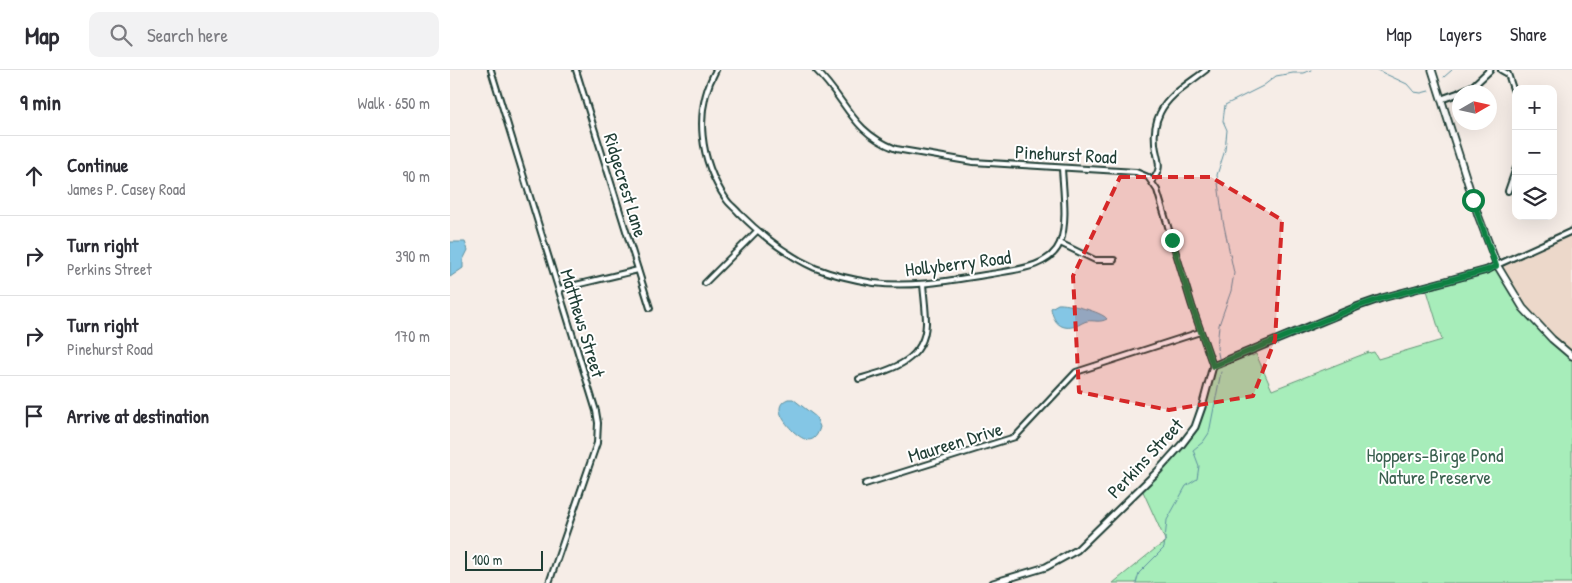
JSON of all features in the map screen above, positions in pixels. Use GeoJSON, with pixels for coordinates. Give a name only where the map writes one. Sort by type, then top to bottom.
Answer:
{"type":"FeatureCollection","features":[{"type":"Feature","properties":{"kind":"main road"},"geometry":{"type":"LineString","coordinates":[[1432,70],[1496,266],[1523,308],[1547,334],[1572,356]]}},
{"type":"Feature","properties":{"kind":"street","name":"Matthews Street"},"geometry":{"type":"LineString","coordinates":[[491,70],[596,411],[598,437],[549,583]]}},
{"type":"Feature","properties":{"kind":"street","name":"Ridgecrest Lane"},"geometry":{"type":"LineString","coordinates":[[576,70],[650,308]]}},
{"type":"Feature","properties":{"kind":"street","name":"Hollyberry Road"},"geometry":{"type":"LineString","coordinates":[[716,70],[705,96],[702,117],[705,153],[710,169],[726,200],[757,231],[783,250],[815,268],[844,277],[874,282],[895,285],[923,284],[1023,268],[1040,263],[1052,254],[1060,244]]}},
{"type":"Feature","properties":{"kind":"street","name":"Pinehurst Road"},"geometry":{"type":"LineString","coordinates":[[816,70],[825,78],[855,121],[870,135],[885,145],[910,152],[973,162],[1136,172],[1143,174],[1152,181]]}},
{"type":"Feature","properties":{"kind":"street"},"geometry":{"type":"LineString","coordinates":[[1206,70],[1170,100],[1159,114],[1155,146],[1160,164],[1158,173],[1152,181],[1157,190],[1200,332],[1213,366],[1359,306],[1487,270],[1572,231]]}},
{"type":"Feature","properties":{"kind":"street"},"geometry":{"type":"LineString","coordinates":[[1474,85],[1490,70]]}},
{"type":"Feature","properties":{"kind":"street"},"geometry":{"type":"LineString","coordinates":[[1501,70],[1508,74],[1512,86]]}},
{"type":"Feature","properties":{"kind":"street"},"geometry":{"type":"LineString","coordinates":[[1442,99],[1452,96]]}},
{"type":"Feature","properties":{"kind":"street"},"geometry":{"type":"LineString","coordinates":[[1062,168],[1065,216],[1060,244],[1095,260],[1114,260]]}},
{"type":"Feature","properties":{"kind":"street"},"geometry":{"type":"LineString","coordinates":[[1508,191],[1514,175]]}},
{"type":"Feature","properties":{"kind":"street"},"geometry":{"type":"LineString","coordinates":[[705,283],[757,231]]}},
{"type":"Feature","properties":{"kind":"street"},"geometry":{"type":"LineString","coordinates":[[559,289],[638,270]]}},
{"type":"Feature","properties":{"kind":"street"},"geometry":{"type":"LineString","coordinates":[[858,379],[904,364],[920,349],[926,324],[923,284]]}},
{"type":"Feature","properties":{"kind":"street","name":"Maureen Drive"},"geometry":{"type":"LineString","coordinates":[[865,484],[1015,437],[1076,372],[1200,332]]}},
{"type":"Feature","properties":{"kind":"street","name":"Perkins Street"},"geometry":{"type":"LineString","coordinates":[[993,583],[1046,567],[1077,550],[1157,472],[1195,427],[1213,366]]}},
{"type":"Feature","properties":{"kind":"highlighted area"},"geometry":{"type":"Polygon","coordinates":[[[1120,177],[1211,177],[1282,220],[1275,340],[1253,396],[1169,410],[1079,392],[1073,276],[1120,177]]]}},
{"type":"Feature","properties":{"kind":"shaded area"},"geometry":{"type":"Polygon","coordinates":[[[1572,231],[1572,356],[1523,308],[1497,266],[1572,231]]]}},
{"type":"Feature","properties":{"kind":"green space","name":"Hoppers-Birge Pond Nature Preserve"},"geometry":{"type":"Polygon","coordinates":[[[1497,265],[1517,300],[1572,356],[1572,583],[1113,583],[1166,542],[1141,487],[1195,427],[1213,366],[1250,352],[1252,356],[1256,354],[1272,390],[1369,352],[1374,352],[1378,359],[1442,340],[1426,287],[1497,265]]]}},
{"type":"Feature","properties":{"kind":"water"},"geometry":{"type":"Polygon","coordinates":[[[450,242],[465,242],[468,250],[463,260],[463,268],[450,277],[450,242]]]}},
{"type":"Feature","properties":{"kind":"water"},"geometry":{"type":"Polygon","coordinates":[[[1058,304],[1084,308],[1107,319],[1087,321],[1071,327],[1062,326],[1056,321],[1051,308],[1058,304]]]}},
{"type":"Feature","properties":{"kind":"water"},"geometry":{"type":"Polygon","coordinates":[[[788,399],[793,399],[816,417],[820,427],[818,433],[812,439],[805,439],[797,435],[783,419],[780,406],[788,399]]]}},
{"type":"Feature","properties":{"kind":"waterway"},"geometry":{"type":"LineString","coordinates":[[1219,358],[1217,348],[1219,325],[1231,291],[1234,273],[1223,221],[1217,175],[1225,150],[1227,130],[1223,121],[1225,105],[1263,86],[1276,76],[1303,73],[1311,70]]}},
{"type":"Feature","properties":{"kind":"waterway"},"geometry":{"type":"LineString","coordinates":[[1377,70],[1407,84],[1414,92],[1429,91]]}},
{"type":"Feature","properties":{"kind":"waterway"},"geometry":{"type":"LineString","coordinates":[[1444,77],[1452,70]]}},
{"type":"Feature","properties":{"kind":"waterway"},"geometry":{"type":"LineString","coordinates":[[1136,583],[1139,573],[1164,548],[1167,520],[1186,486],[1197,479],[1199,466],[1193,450],[1203,442],[1209,433],[1221,372]]}},
{"type":"Feature","properties":{"kind":"route"},"geometry":{"type":"LineString","coordinates":[[1172,240],[1185,286],[1213,366],[1359,306],[1496,266],[1473,200]]}}]}
